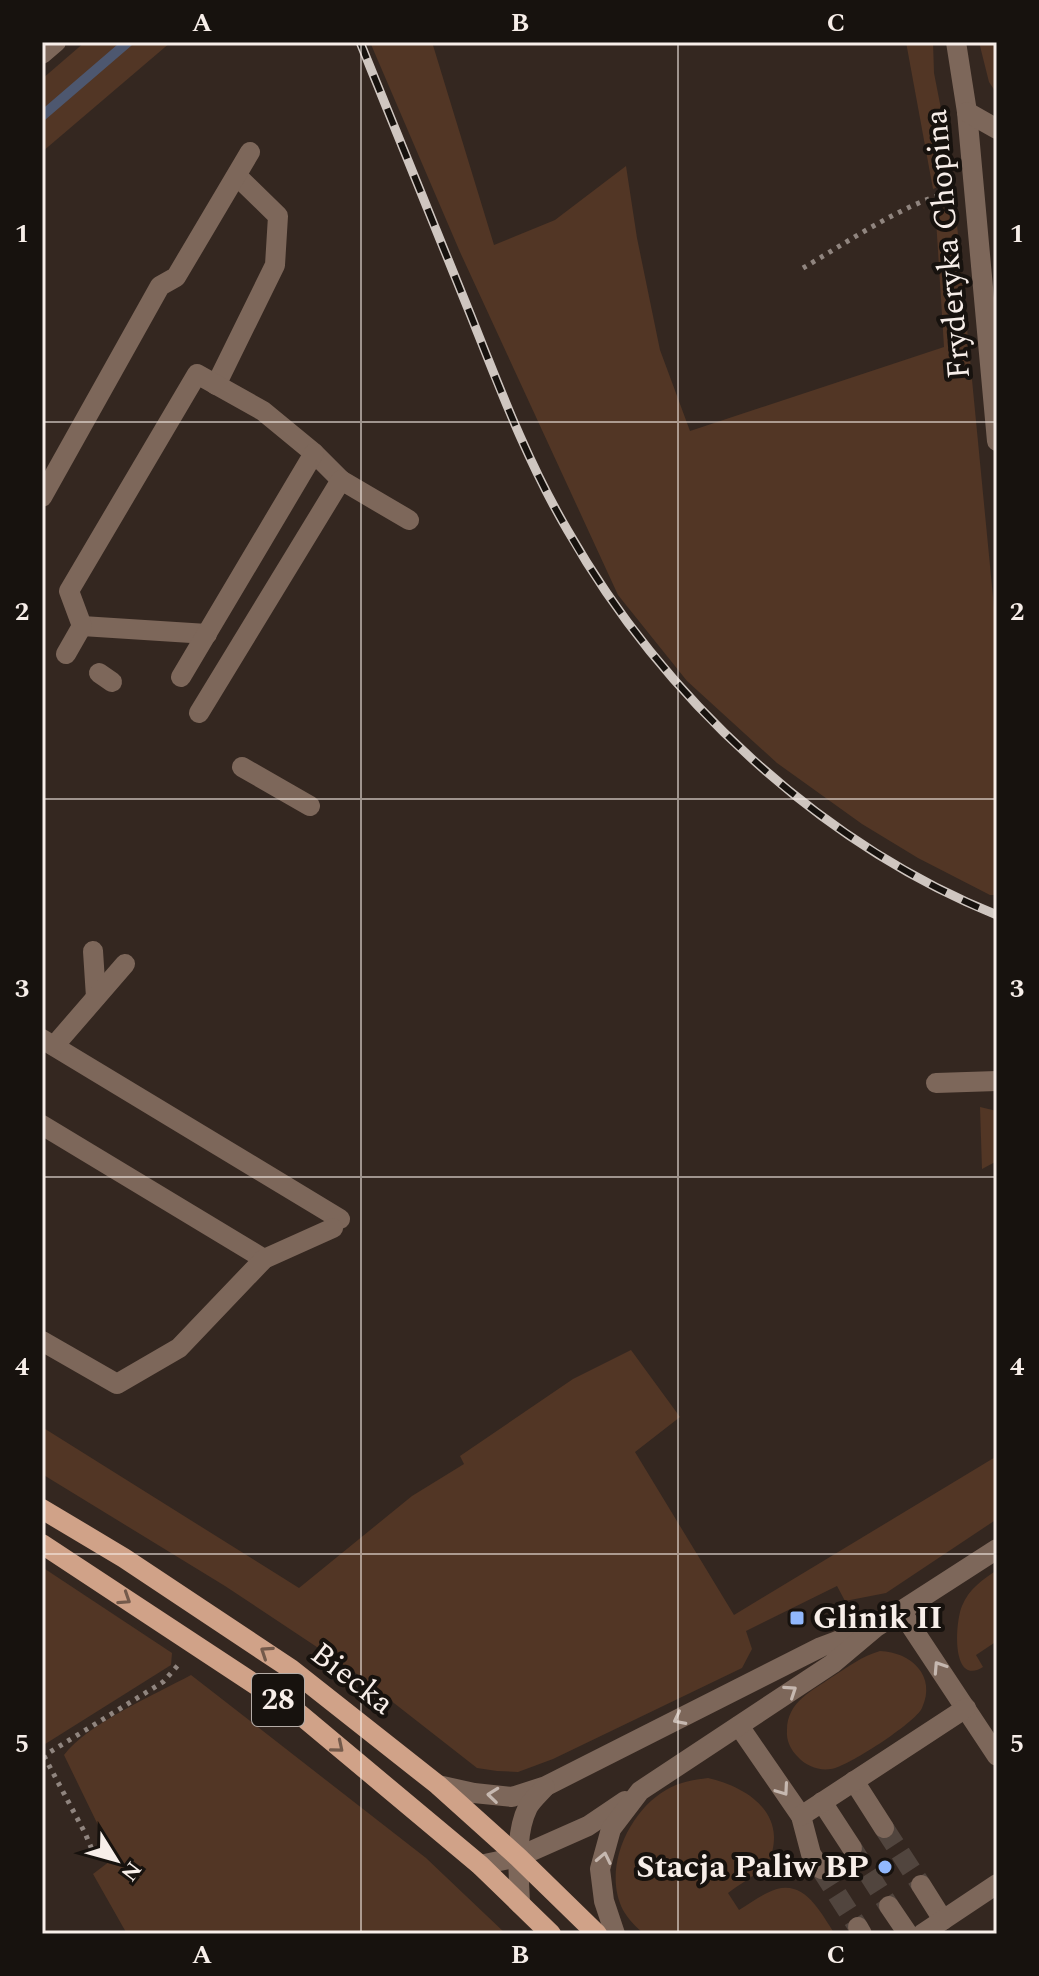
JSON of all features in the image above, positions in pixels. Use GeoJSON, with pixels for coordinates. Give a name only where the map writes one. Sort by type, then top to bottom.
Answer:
{"type":"FeatureCollection","features":[{"type":"Feature","properties":{"kind":"main road","name":"Biecka"},"geometry":{"type":"LineString","coordinates":[[42,1509],[124,1558],[291,1669],[438,1785],[597,1934]]}},
{"type":"Feature","properties":{"kind":"main road","name":"Biecka"},"geometry":{"type":"LineString","coordinates":[[42,1544],[297,1712],[480,1865],[551,1934]]}},
{"type":"Feature","properties":{"kind":"street"},"geometry":{"type":"LineString","coordinates":[[42,54],[56,42]]}},
{"type":"Feature","properties":{"kind":"street","name":"Fryderyka Chopina"},"geometry":{"type":"LineString","coordinates":[[956,42],[967,112],[997,441]]}},
{"type":"Feature","properties":{"kind":"street"},"geometry":{"type":"LineString","coordinates":[[967,112],[997,129]]}},
{"type":"Feature","properties":{"kind":"street"},"geometry":{"type":"LineString","coordinates":[[42,497],[160,286],[176,277],[250,152]]}},
{"type":"Feature","properties":{"kind":"street"},"geometry":{"type":"LineString","coordinates":[[216,385],[275,265],[278,216],[237,176]]}},
{"type":"Feature","properties":{"kind":"street"},"geometry":{"type":"LineString","coordinates":[[82,626],[69,591],[197,374],[263,411],[341,480],[409,520]]}},
{"type":"Feature","properties":{"kind":"street"},"geometry":{"type":"LineString","coordinates":[[181,677],[314,453]]}},
{"type":"Feature","properties":{"kind":"street"},"geometry":{"type":"LineString","coordinates":[[199,713],[341,480]]}},
{"type":"Feature","properties":{"kind":"street"},"geometry":{"type":"LineString","coordinates":[[82,626],[207,634]]}},
{"type":"Feature","properties":{"kind":"street"},"geometry":{"type":"LineString","coordinates":[[66,654],[82,626]]}},
{"type":"Feature","properties":{"kind":"street"},"geometry":{"type":"LineString","coordinates":[[242,767],[310,806]]}},
{"type":"Feature","properties":{"kind":"street"},"geometry":{"type":"LineString","coordinates":[[93,951],[96,997]]}},
{"type":"Feature","properties":{"kind":"street"},"geometry":{"type":"LineString","coordinates":[[42,1341],[117,1384],[179,1348],[264,1259],[336,1223],[48,1043],[125,964]]}},
{"type":"Feature","properties":{"kind":"street"},"geometry":{"type":"LineString","coordinates":[[936,1083],[997,1081]]}},
{"type":"Feature","properties":{"kind":"street"},"geometry":{"type":"LineString","coordinates":[[42,1125],[264,1259]]}},
{"type":"Feature","properties":{"kind":"street"},"geometry":{"type":"LineString","coordinates":[[480,1865],[518,1857],[588,1826],[832,1664],[876,1627],[997,1549]]}},
{"type":"Feature","properties":{"kind":"street"},"geometry":{"type":"LineString","coordinates":[[901,1611],[997,1756]]}},
{"type":"Feature","properties":{"kind":"street"},"geometry":{"type":"LineString","coordinates":[[438,1785],[512,1797],[546,1786],[821,1647],[876,1627]]}},
{"type":"Feature","properties":{"kind":"street"},"geometry":{"type":"LineString","coordinates":[[801,1816],[966,1708]]}},
{"type":"Feature","properties":{"kind":"street"},"geometry":{"type":"LineString","coordinates":[[739,1726],[801,1816],[811,1854],[821,1869]]}},
{"type":"Feature","properties":{"kind":"street"},"geometry":{"type":"LineString","coordinates":[[854,1781],[884,1828]]}},
{"type":"Feature","properties":{"kind":"street"},"geometry":{"type":"LineString","coordinates":[[520,1904],[518,1857],[522,1828],[529,1805],[546,1786]]}},
{"type":"Feature","properties":{"kind":"street"},"geometry":{"type":"LineString","coordinates":[[615,1934],[604,1901],[600,1869],[611,1829],[640,1791]]}},
{"type":"Feature","properties":{"kind":"street"},"geometry":{"type":"LineString","coordinates":[[822,1802],[852,1848]]}},
{"type":"Feature","properties":{"kind":"street"},"geometry":{"type":"LineString","coordinates":[[922,1934],[997,1884]]}},
{"type":"Feature","properties":{"kind":"street"},"geometry":{"type":"LineString","coordinates":[[921,1885],[943,1920]]}},
{"type":"Feature","properties":{"kind":"street"},"geometry":{"type":"LineString","coordinates":[[889,1906],[908,1934]]}},
{"type":"Feature","properties":{"kind":"path"},"geometry":{"type":"LineString","coordinates":[[803,268],[934,196],[974,186]]}},
{"type":"Feature","properties":{"kind":"path"},"geometry":{"type":"LineString","coordinates":[[96,1859],[43,1756],[163,1682],[196,1646]]}},
{"type":"Feature","properties":{"kind":"shaded area"},"geometry":{"type":"Polygon","coordinates":[[[85,42],[171,42],[42,152],[42,79],[85,42]]]}},
{"type":"Feature","properties":{"kind":"shaded area"},"geometry":{"type":"Polygon","coordinates":[[[370,42],[432,42],[494,245],[555,220],[626,166],[660,350],[690,431],[944,347],[935,203],[948,199],[955,204],[997,638],[997,895],[990,895],[918,858],[862,824],[777,763],[687,681],[618,595],[460,252],[370,42]]]}},
{"type":"Feature","properties":{"kind":"shaded area"},"geometry":{"type":"Polygon","coordinates":[[[906,42],[933,42],[934,73],[951,160],[950,178],[933,189],[906,42]]]}},
{"type":"Feature","properties":{"kind":"shaded area"},"geometry":{"type":"Polygon","coordinates":[[[979,42],[997,42],[997,94],[989,82],[979,42]]]}},
{"type":"Feature","properties":{"kind":"shaded area"},"geometry":{"type":"Polygon","coordinates":[[[980,1107],[997,1111],[997,1161],[982,1169],[980,1107]]]}},
{"type":"Feature","properties":{"kind":"shaded area"},"geometry":{"type":"Polygon","coordinates":[[[631,1350],[680,1417],[635,1452],[734,1615],[997,1456],[997,1519],[886,1593],[845,1601],[837,1586],[746,1631],[752,1649],[742,1668],[553,1759],[518,1772],[477,1768],[353,1671],[225,1586],[42,1474],[42,1427],[299,1588],[412,1496],[464,1464],[460,1456],[573,1379],[631,1350]]]}},
{"type":"Feature","properties":{"kind":"shaded area"},"geometry":{"type":"Polygon","coordinates":[[[42,1567],[172,1653],[171,1665],[42,1746],[42,1567]]]}},
{"type":"Feature","properties":{"kind":"shaded area"},"geometry":{"type":"Polygon","coordinates":[[[997,1570],[997,1641],[976,1655],[983,1667],[973,1671],[965,1668],[960,1661],[957,1638],[960,1614],[972,1590],[997,1570]]]}},
{"type":"Feature","properties":{"kind":"shaded area"},"geometry":{"type":"Polygon","coordinates":[[[880,1651],[902,1656],[918,1668],[926,1686],[922,1708],[894,1733],[839,1766],[822,1769],[805,1763],[793,1751],[787,1738],[791,1712],[809,1693],[849,1666],[880,1651]]]}},
{"type":"Feature","properties":{"kind":"shaded area"},"geometry":{"type":"Polygon","coordinates":[[[191,1675],[426,1858],[506,1934],[127,1934],[93,1874],[114,1858],[64,1755],[105,1721],[191,1675]]]}},
{"type":"Feature","properties":{"kind":"shaded area"},"geometry":{"type":"Polygon","coordinates":[[[708,1778],[731,1785],[752,1797],[761,1805],[772,1825],[774,1844],[768,1862],[728,1893],[739,1910],[767,1893],[790,1888],[800,1891],[816,1905],[835,1934],[644,1934],[630,1920],[617,1894],[616,1877],[623,1842],[631,1826],[641,1812],[666,1790],[681,1783],[708,1778]]]}},
{"type":"Feature","properties":{"kind":"waterway"},"geometry":{"type":"LineString","coordinates":[[42,116],[128,42]]}},
{"type":"Feature","properties":{"kind":"tunnel"},"geometry":{"type":"LineString","coordinates":[[884,1828],[921,1885]]}},
{"type":"Feature","properties":{"kind":"tunnel"},"geometry":{"type":"LineString","coordinates":[[852,1848],[889,1906]]}},
{"type":"Feature","properties":{"kind":"tunnel"},"geometry":{"type":"LineString","coordinates":[[821,1869],[858,1927]]}},
{"type":"Feature","properties":{"kind":"railway"},"geometry":{"type":"LineString","coordinates":[[360,42],[527,452],[568,531],[606,592],[650,651],[698,706],[751,758],[808,806],[869,848],[932,885],[997,915]]}},
{"type":"Feature","properties":{"kind":"place","name":"Glinik II"},"geometry":{"type":"Point","coordinates":[797,1618]}},
{"type":"Feature","properties":{"kind":"place","name":"Stacja Paliw BP"},"geometry":{"type":"Point","coordinates":[885,1867]}}]}
